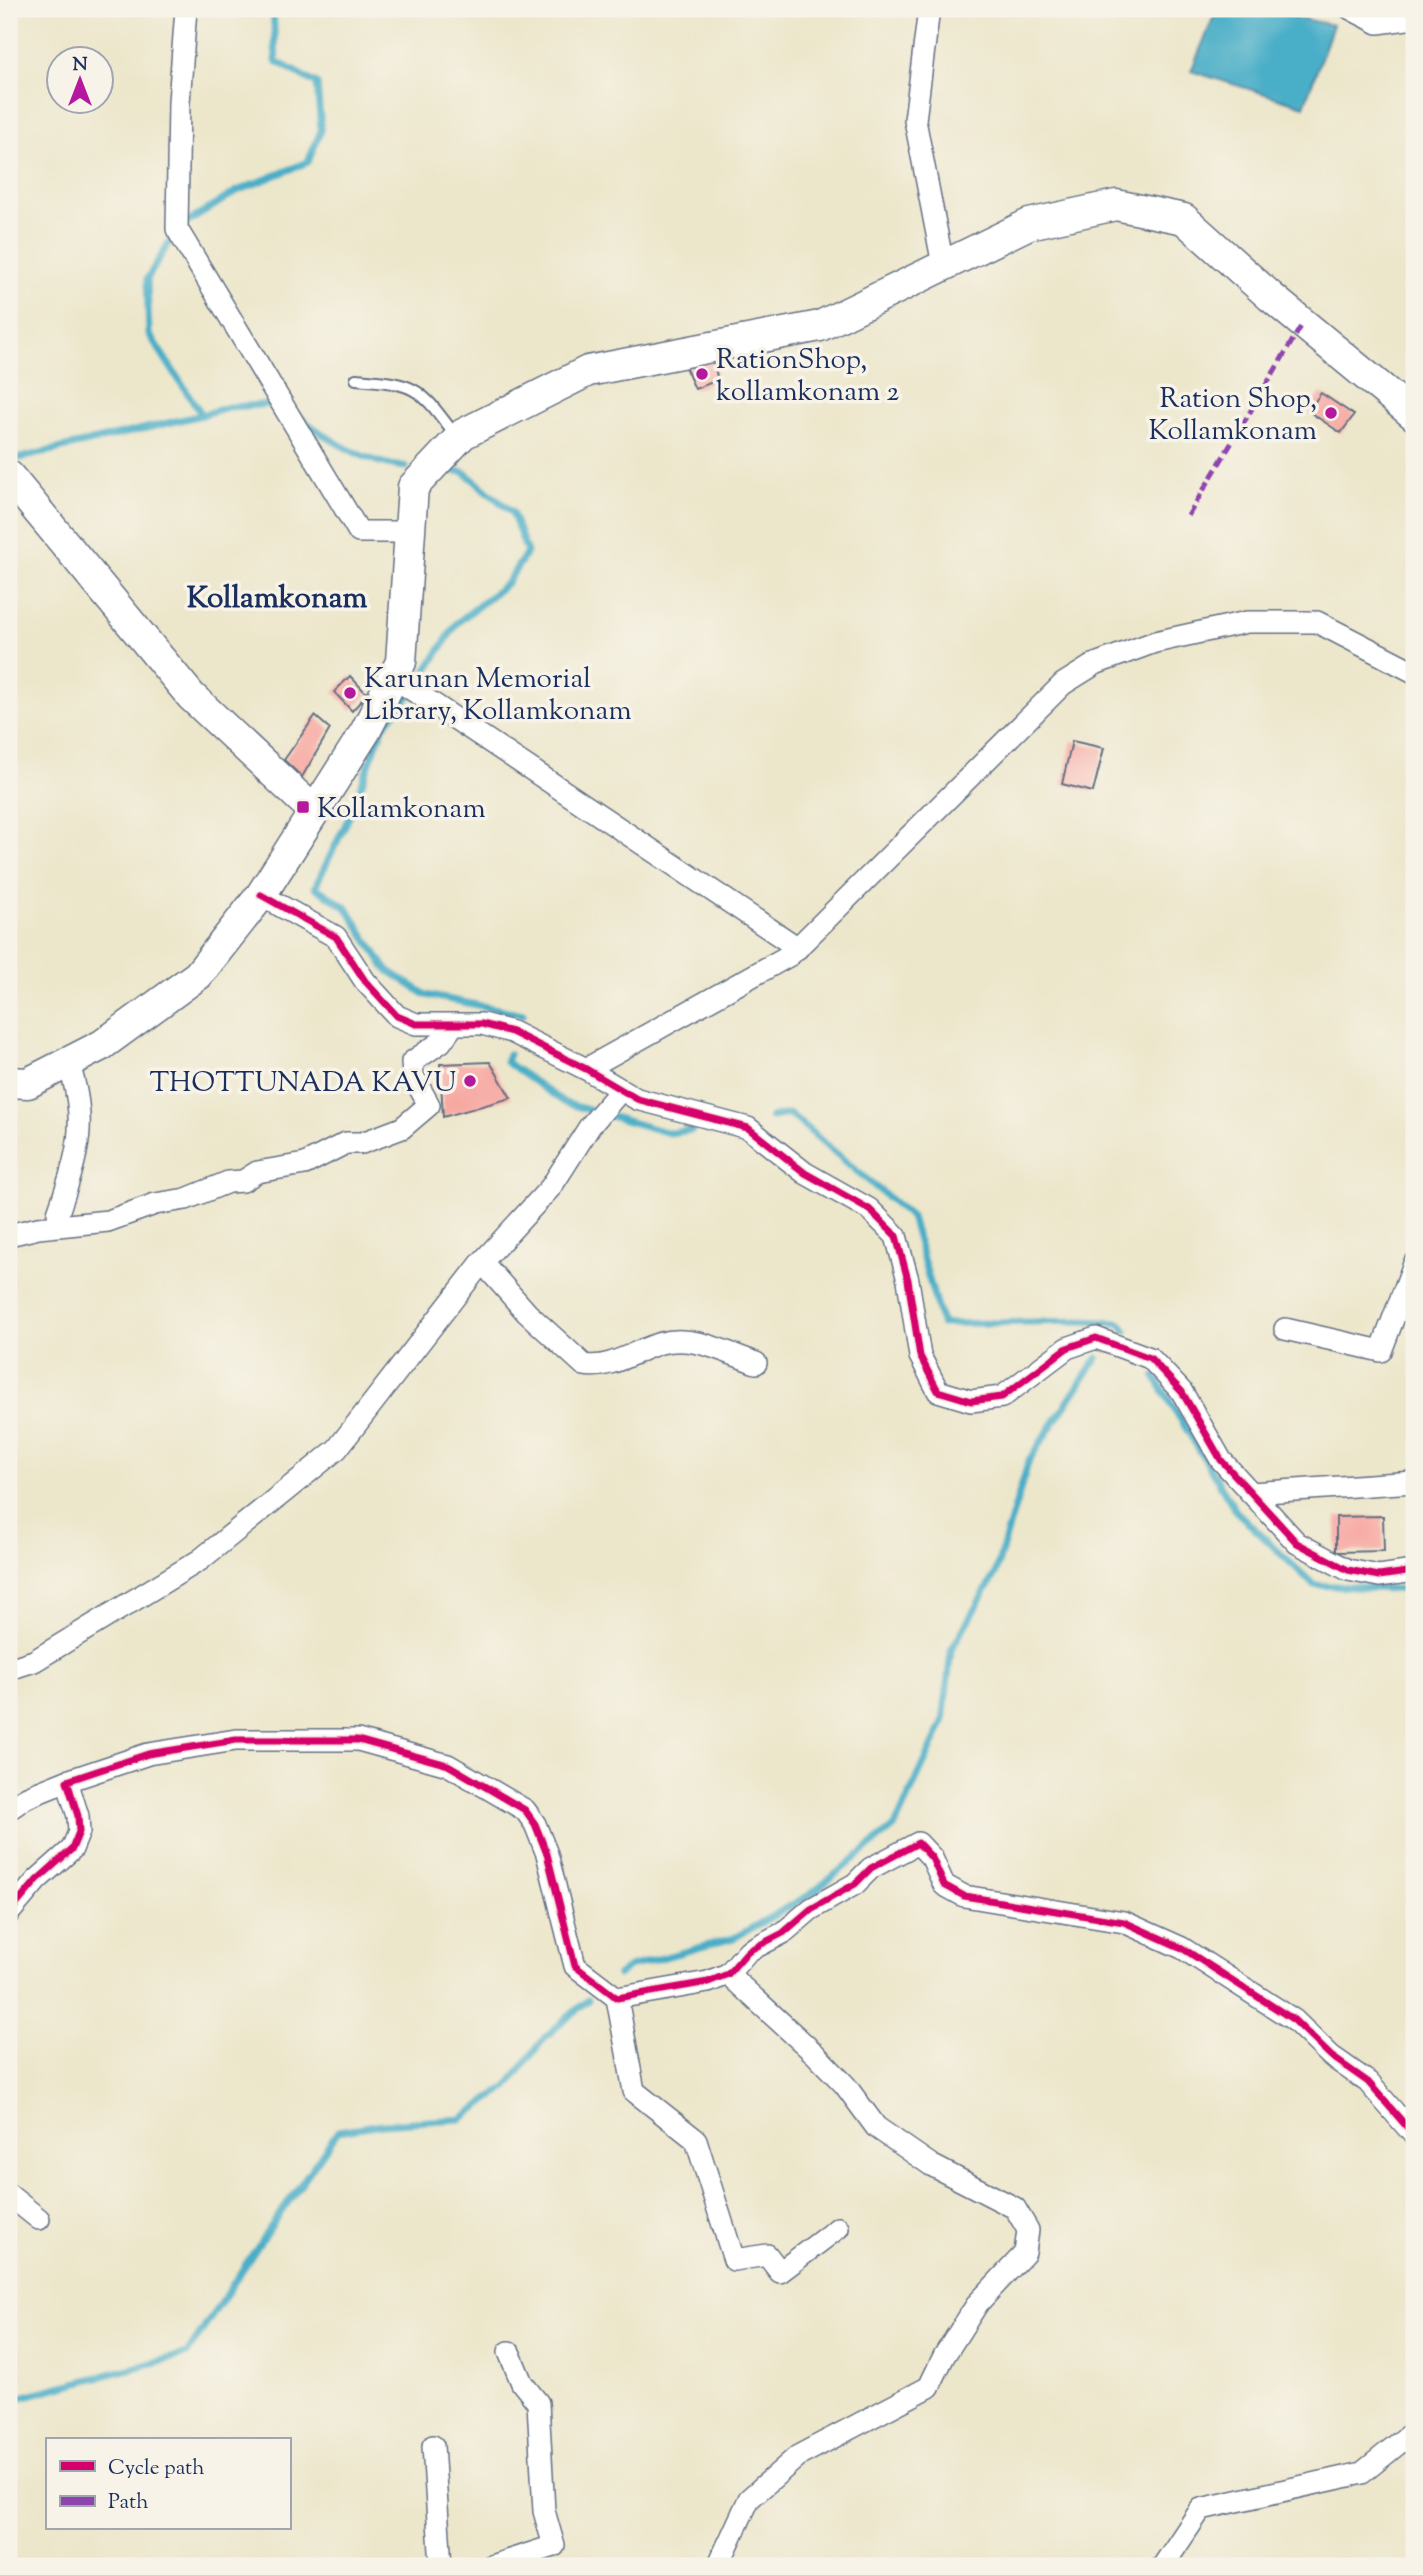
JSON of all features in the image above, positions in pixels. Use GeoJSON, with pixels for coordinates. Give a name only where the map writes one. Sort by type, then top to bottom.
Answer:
{"type":"FeatureCollection","features":[{"type":"Feature","properties":{"kind":"main road"},"geometry":{"type":"LineString","coordinates":[[9,1082],[28,1083],[102,1045],[198,975],[261,895],[397,679],[401,662],[413,487],[458,439],[517,405],[589,371],[820,326],[1028,224],[1116,205],[1184,219],[1272,297],[1414,415]]}},
{"type":"Feature","properties":{"kind":"main road"},"geometry":{"type":"LineString","coordinates":[[9,476],[191,696],[314,811]]}},
{"type":"Feature","properties":{"kind":"street"},"geometry":{"type":"LineString","coordinates":[[187,9],[179,102],[177,229],[359,532],[409,532]]}},
{"type":"Feature","properties":{"kind":"street"},"geometry":{"type":"LineString","coordinates":[[929,9],[915,120],[943,265]]}},
{"type":"Feature","properties":{"kind":"street"},"geometry":{"type":"LineString","coordinates":[[1351,9],[1378,23],[1414,18]]}},
{"type":"Feature","properties":{"kind":"street"},"geometry":{"type":"LineString","coordinates":[[586,1069],[790,955],[1063,684],[1095,664],[1155,642],[1247,622],[1317,622],[1414,672]]}},
{"type":"Feature","properties":{"kind":"street"},"geometry":{"type":"LineString","coordinates":[[397,679],[798,948]]}},
{"type":"Feature","properties":{"kind":"street"},"geometry":{"type":"LineString","coordinates":[[261,895],[336,937],[365,981],[397,1016],[416,1024],[482,1024],[512,1032],[586,1069],[616,1096],[748,1128],[806,1172],[869,1209],[896,1236],[908,1280],[920,1356],[938,1391],[971,1401],[1002,1397],[1068,1348],[1096,1338],[1150,1358],[1182,1392],[1221,1460],[1297,1543],[1348,1570],[1379,1576],[1414,1571]]}},
{"type":"Feature","properties":{"kind":"street"},"geometry":{"type":"LineString","coordinates":[[9,1235],[38,1228],[108,1221],[155,1204],[186,1199],[228,1182],[243,1181],[257,1172],[305,1164],[346,1143],[362,1143],[402,1128],[429,1105],[413,1076],[412,1062],[441,1042],[454,1024]]}},
{"type":"Feature","properties":{"kind":"street"},"geometry":{"type":"LineString","coordinates":[[58,1213],[77,1156],[81,1116],[79,1093],[68,1062]]}},
{"type":"Feature","properties":{"kind":"street"},"geometry":{"type":"LineString","coordinates":[[9,1669],[34,1661],[200,1560],[337,1449],[482,1262],[551,1187],[590,1126],[616,1096]]}},
{"type":"Feature","properties":{"kind":"street"},"geometry":{"type":"LineString","coordinates":[[482,1262],[527,1313],[584,1365],[597,1367],[663,1342],[692,1341],[756,1363]]}},
{"type":"Feature","properties":{"kind":"street"},"geometry":{"type":"LineString","coordinates":[[1285,1329],[1381,1351],[1414,1264]]}},
{"type":"Feature","properties":{"kind":"street"},"geometry":{"type":"LineString","coordinates":[[1251,1493],[1414,1482]]}},
{"type":"Feature","properties":{"kind":"street"},"geometry":{"type":"LineString","coordinates":[[9,1809],[27,1797],[67,1781],[148,1754],[236,1741],[358,1741],[448,1765],[525,1810],[535,1824],[547,1854],[576,1966],[617,1998],[634,2091],[696,2140],[734,2260],[767,2255],[780,2272],[838,2228]]}},
{"type":"Feature","properties":{"kind":"street"},"geometry":{"type":"LineString","coordinates":[[9,1913],[37,1880],[72,1849],[79,1832],[78,1816],[67,1781]]}},
{"type":"Feature","properties":{"kind":"street"},"geometry":{"type":"LineString","coordinates":[[617,1998],[708,1982],[727,1974],[748,1951],[783,1933],[811,1909],[855,1884],[871,1868],[918,1843],[932,1858],[944,1885],[964,1895],[1124,1922],[1182,1948],[1294,2020],[1331,2056],[1368,2082],[1414,2135]]}},
{"type":"Feature","properties":{"kind":"street"},"geometry":{"type":"LineString","coordinates":[[718,2566],[749,2499],[798,2456],[929,2387],[944,2356],[978,2303],[1026,2253],[1028,2230],[1015,2208],[931,2165],[876,2126],[815,2054],[727,1974]]}},
{"type":"Feature","properties":{"kind":"street"},"geometry":{"type":"LineString","coordinates":[[9,2195],[39,2219]]}},
{"type":"Feature","properties":{"kind":"street"},"geometry":{"type":"LineString","coordinates":[[491,2566],[554,2546],[544,2511],[538,2403],[522,2383],[509,2352]]}},
{"type":"Feature","properties":{"kind":"street"},"geometry":{"type":"LineString","coordinates":[[1163,2566],[1201,2510],[1362,2473],[1414,2431]]}},
{"type":"Feature","properties":{"kind":"street"},"geometry":{"type":"LineString","coordinates":[[433,2446],[435,2511],[442,2566]]}},
{"type":"Feature","properties":{"kind":"lane"},"geometry":{"type":"LineString","coordinates":[[356,379],[399,383],[424,394],[458,439]]}},
{"type":"Feature","properties":{"kind":"water"},"geometry":{"type":"Polygon","coordinates":[[[1217,9],[1255,9],[1333,25],[1304,106],[1191,71],[1217,9]]]}},
{"type":"Feature","properties":{"kind":"building","name":"RationShop, kollamkonam 2"},"geometry":{"type":"Polygon","coordinates":[[[713,361],[718,380],[695,389],[685,367],[713,361]]]}},
{"type":"Feature","properties":{"kind":"building","name":"Ration Shop, Kollamkonam"},"geometry":{"type":"Polygon","coordinates":[[[1321,393],[1354,415],[1341,433],[1308,411],[1321,393]]]}},
{"type":"Feature","properties":{"kind":"building","name":"Karunan Memorial Library, Kollamkonam"},"geometry":{"type":"Polygon","coordinates":[[[350,676],[367,694],[352,711],[334,692],[350,676]]]}},
{"type":"Feature","properties":{"kind":"building"},"geometry":{"type":"Polygon","coordinates":[[[315,716],[330,729],[302,777],[284,760],[315,716]]]}},
{"type":"Feature","properties":{"kind":"building"},"geometry":{"type":"Polygon","coordinates":[[[1072,741],[1104,748],[1093,792],[1062,784],[1072,741]]]}},
{"type":"Feature","properties":{"kind":"building","name":"THOTTUNADA KAVU"},"geometry":{"type":"Polygon","coordinates":[[[490,1062],[511,1098],[443,1117],[440,1064],[490,1062]]]}},
{"type":"Feature","properties":{"kind":"building"},"geometry":{"type":"Polygon","coordinates":[[[1383,1516],[1384,1551],[1336,1552],[1336,1517],[1383,1516]]]}},
{"type":"Feature","properties":{"kind":"waterway"},"geometry":{"type":"LineString","coordinates":[[273,9],[276,61],[317,84],[321,130],[308,162],[237,191],[177,229],[147,279],[149,334],[202,415],[228,407],[279,404]]}},
{"type":"Feature","properties":{"kind":"waterway"},"geometry":{"type":"LineString","coordinates":[[20,458],[202,415]]}},
{"type":"Feature","properties":{"kind":"waterway"},"geometry":{"type":"LineString","coordinates":[[298,416],[322,434],[362,456],[406,467]]}},
{"type":"Feature","properties":{"kind":"waterway"},"geometry":{"type":"LineString","coordinates":[[455,471],[464,472],[512,512],[527,552],[507,583],[457,623],[417,686],[383,727],[351,813],[315,887],[346,907],[386,969],[426,995],[523,1014]]}},
{"type":"Feature","properties":{"kind":"waterway"},"geometry":{"type":"LineString","coordinates":[[509,1054],[506,1062],[565,1103],[669,1133],[692,1130]]}},
{"type":"Feature","properties":{"kind":"waterway"},"geometry":{"type":"LineString","coordinates":[[771,1117],[790,1114],[911,1217],[942,1324],[1081,1321],[1120,1323],[1126,1331]]}},
{"type":"Feature","properties":{"kind":"waterway"},"geometry":{"type":"LineString","coordinates":[[618,1975],[629,1967],[734,1938],[811,1894],[895,1826],[943,1723],[951,1650],[995,1574],[1029,1460],[1097,1358]]}},
{"type":"Feature","properties":{"kind":"waterway"},"geometry":{"type":"LineString","coordinates":[[1155,1377],[1236,1511],[1314,1585],[1414,1590]]}},
{"type":"Feature","properties":{"kind":"waterway"},"geometry":{"type":"LineString","coordinates":[[9,2400],[187,2354],[265,2235],[338,2131],[382,2124],[461,2119],[507,2087],[545,2037],[588,2000]]}},
{"type":"Feature","properties":{"kind":"marked path"},"geometry":{"type":"LineString","coordinates":[[1188,516],[1303,323]]}},
{"type":"Feature","properties":{"kind":"cycle path"},"geometry":{"type":"LineString","coordinates":[[261,895],[336,937],[365,981],[397,1016],[416,1024],[482,1024],[512,1032],[586,1069],[637,1099],[748,1128],[805,1173],[869,1209],[896,1236],[908,1280],[920,1356],[938,1391],[971,1401],[1002,1397],[1067,1348],[1096,1338],[1150,1358],[1182,1392],[1221,1460],[1297,1543],[1348,1570],[1379,1576],[1414,1571]]}},
{"type":"Feature","properties":{"kind":"cycle path"},"geometry":{"type":"LineString","coordinates":[[9,1913],[37,1880],[72,1849],[79,1832],[78,1816],[67,1781],[148,1754],[236,1740],[358,1740],[448,1765],[525,1810],[535,1824],[547,1854],[575,1966],[617,1998],[708,1982],[728,1974],[748,1951],[783,1933],[811,1909],[855,1884],[871,1868],[918,1843],[932,1858],[944,1885],[964,1896],[1124,1922],[1182,1948],[1294,2020],[1331,2056],[1368,2082],[1414,2135]]}},
{"type":"Feature","properties":{"kind":"place","name":"RationShop, kollamkonam 2"},"geometry":{"type":"Point","coordinates":[702,374]}},
{"type":"Feature","properties":{"kind":"place","name":"Ration Shop, Kollamkonam"},"geometry":{"type":"Point","coordinates":[1331,413]}},
{"type":"Feature","properties":{"kind":"place","name":"Karunan Memorial Library, Kollamkonam"},"geometry":{"type":"Point","coordinates":[350,693]}},
{"type":"Feature","properties":{"kind":"place","name":"Kollamkonam"},"geometry":{"type":"Point","coordinates":[303,807]}},
{"type":"Feature","properties":{"kind":"place","name":"THOTTUNADA KAVU"},"geometry":{"type":"Point","coordinates":[470,1081]}},
{"type":"Feature","properties":{"kind":"district","name":"Kollamkonam"},"geometry":{"type":"Point","coordinates":[277,597]}}]}
